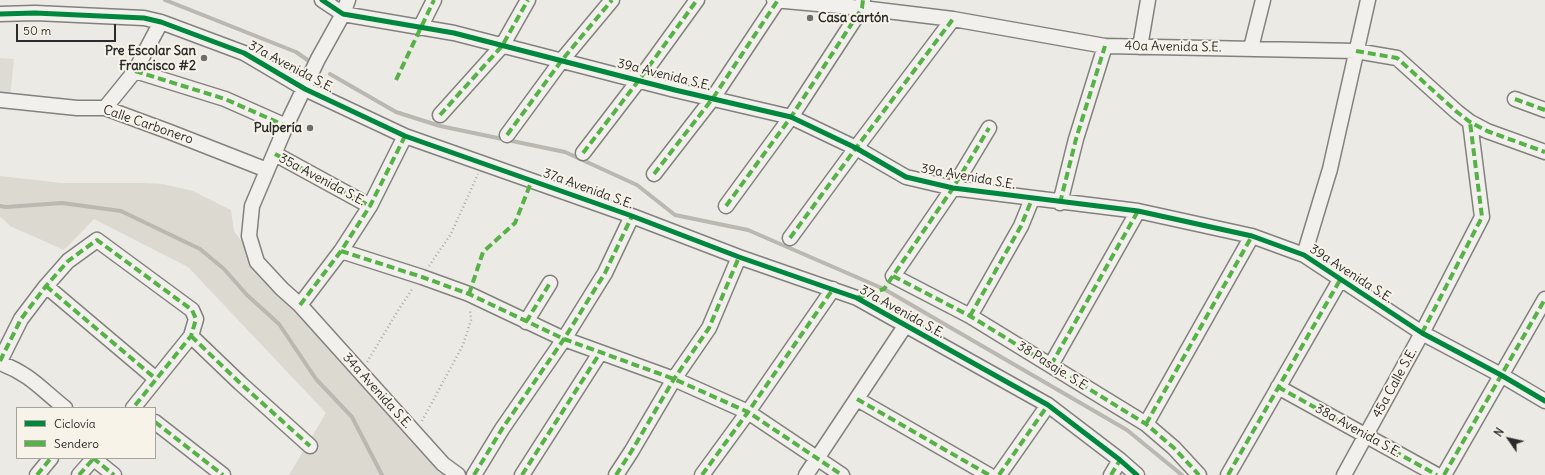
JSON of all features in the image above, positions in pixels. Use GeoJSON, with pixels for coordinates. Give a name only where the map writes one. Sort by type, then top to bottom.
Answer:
{"type":"FeatureCollection","features":[{"type":"Feature","properties":{"kind":"street","name":"39a Avenida S.E."},"geometry":{"type":"LineString","coordinates":[[322,0],[343,14],[454,33],[791,117],[856,148],[906,177],[953,188],[1138,212],[1252,236],[1304,255],[1422,334],[1501,375],[1545,401]]}},
{"type":"Feature","properties":{"kind":"street","name":"34a Avenida S.E."},"geometry":{"type":"LineString","coordinates":[[348,0],[343,14],[315,65],[267,170],[252,206],[249,236],[257,262],[282,289],[300,305],[443,464],[458,475]]}},
{"type":"Feature","properties":{"kind":"street"},"geometry":{"type":"LineString","coordinates":[[420,28],[434,0]]}},
{"type":"Feature","properties":{"kind":"street"},"geometry":{"type":"LineString","coordinates":[[440,115],[502,46],[528,0]]}},
{"type":"Feature","properties":{"kind":"street"},"geometry":{"type":"LineString","coordinates":[[507,134],[562,60],[612,0]]}},
{"type":"Feature","properties":{"kind":"street"},"geometry":{"type":"LineString","coordinates":[[583,153],[639,80],[696,0]]}},
{"type":"Feature","properties":{"kind":"street","name":"40a Avenida S.E."},"geometry":{"type":"LineString","coordinates":[[774,0],[862,4],[1105,46],[1356,51],[1397,58],[1456,112],[1470,122],[1487,131],[1545,152]]}},
{"type":"Feature","properties":{"kind":"street"},"geometry":{"type":"LineString","coordinates":[[654,174],[713,98],[778,0]]}},
{"type":"Feature","properties":{"kind":"street"},"geometry":{"type":"LineString","coordinates":[[1140,47],[1148,0]]}},
{"type":"Feature","properties":{"kind":"street"},"geometry":{"type":"LineString","coordinates":[[1251,48],[1263,0]]}},
{"type":"Feature","properties":{"kind":"street"},"geometry":{"type":"LineString","coordinates":[[1304,255],[1330,168],[1368,0]]}},
{"type":"Feature","properties":{"kind":"street"},"geometry":{"type":"LineString","coordinates":[[726,206],[791,117],[862,4]]}},
{"type":"Feature","properties":{"kind":"street","name":"37a Avenida S.E."},"geometry":{"type":"LineString","coordinates":[[0,14],[35,13],[144,18],[161,22],[244,53],[305,89],[405,136],[632,216],[739,257],[857,298],[1048,405],[1120,460],[1137,475]]}},
{"type":"Feature","properties":{"kind":"street"},"geometry":{"type":"LineString","coordinates":[[790,238],[953,19]]}},
{"type":"Feature","properties":{"kind":"street"},"geometry":{"type":"LineString","coordinates":[[105,108],[136,71],[161,22]]}},
{"type":"Feature","properties":{"kind":"street"},"geometry":{"type":"LineString","coordinates":[[1060,203],[1076,139],[1105,46]]}},
{"type":"Feature","properties":{"kind":"street"},"geometry":{"type":"LineString","coordinates":[[136,71],[225,99],[286,126]]}},
{"type":"Feature","properties":{"kind":"street"},"geometry":{"type":"LineString","coordinates":[[1515,99],[1545,110]]}},
{"type":"Feature","properties":{"kind":"street","name":"Calle Carbonero"},"geometry":{"type":"LineString","coordinates":[[0,100],[77,108],[105,108],[267,170]]}},
{"type":"Feature","properties":{"kind":"street","name":"45a Calle S.E."},"geometry":{"type":"LineString","coordinates":[[1344,475],[1422,334],[1482,217],[1470,122]]}},
{"type":"Feature","properties":{"kind":"street"},"geometry":{"type":"LineString","coordinates":[[953,188],[989,128]]}},
{"type":"Feature","properties":{"kind":"street"},"geometry":{"type":"LineString","coordinates":[[300,305],[341,251],[370,206],[405,136]]}},
{"type":"Feature","properties":{"kind":"street","name":"35a Avenida S.E."},"geometry":{"type":"LineString","coordinates":[[275,154],[370,206]]}},
{"type":"Feature","properties":{"kind":"street","name":"38 Pasaje. S.E"},"geometry":{"type":"LineString","coordinates":[[953,188],[893,276],[970,316],[1146,424],[1174,448],[1199,475]]}},
{"type":"Feature","properties":{"kind":"street"},"geometry":{"type":"LineString","coordinates":[[970,316],[1021,226],[1032,199]]}},
{"type":"Feature","properties":{"kind":"street"},"geometry":{"type":"LineString","coordinates":[[1050,365],[1138,212]]}},
{"type":"Feature","properties":{"kind":"street"},"geometry":{"type":"LineString","coordinates":[[474,475],[502,429],[564,339],[605,273],[632,216]]}},
{"type":"Feature","properties":{"kind":"street"},"geometry":{"type":"LineString","coordinates":[[1146,424],[1252,236]]}},
{"type":"Feature","properties":{"kind":"street"},"geometry":{"type":"LineString","coordinates":[[64,407],[31,378],[15,368],[0,362],[20,319],[46,286],[68,261],[97,240],[192,310],[196,319],[190,336],[136,407]]}},
{"type":"Feature","properties":{"kind":"street"},"geometry":{"type":"LineString","coordinates":[[341,251],[422,277],[468,294],[564,339],[674,379],[748,412],[842,475]]}},
{"type":"Feature","properties":{"kind":"street"},"geometry":{"type":"LineString","coordinates":[[616,475],[674,379],[708,328],[739,257]]}},
{"type":"Feature","properties":{"kind":"street"},"geometry":{"type":"LineString","coordinates":[[1228,475],[1340,280]]}},
{"type":"Feature","properties":{"kind":"street"},"geometry":{"type":"LineString","coordinates":[[526,322],[550,283]]}},
{"type":"Feature","properties":{"kind":"street"},"geometry":{"type":"LineString","coordinates":[[46,286],[156,379]]}},
{"type":"Feature","properties":{"kind":"street"},"geometry":{"type":"LineString","coordinates":[[702,475],[748,412],[833,289]]}},
{"type":"Feature","properties":{"kind":"street"},"geometry":{"type":"LineString","coordinates":[[1444,475],[1545,298]]}},
{"type":"Feature","properties":{"kind":"street"},"geometry":{"type":"LineString","coordinates":[[806,475],[905,326]]}},
{"type":"Feature","properties":{"kind":"street"},"geometry":{"type":"LineString","coordinates":[[190,336],[310,446]]}},
{"type":"Feature","properties":{"kind":"street"},"geometry":{"type":"LineString","coordinates":[[522,475],[600,353]]}},
{"type":"Feature","properties":{"kind":"street","name":"38a Avenida S.E."},"geometry":{"type":"LineString","coordinates":[[1278,387],[1437,475]]}},
{"type":"Feature","properties":{"kind":"street"},"geometry":{"type":"LineString","coordinates":[[857,399],[989,475]]}},
{"type":"Feature","properties":{"kind":"street"},"geometry":{"type":"LineString","coordinates":[[998,475],[1048,405]]}},
{"type":"Feature","properties":{"kind":"street"},"geometry":{"type":"LineString","coordinates":[[156,423],[223,475]]}},
{"type":"Feature","properties":{"kind":"street"},"geometry":{"type":"LineString","coordinates":[[37,475],[50,459]]}},
{"type":"Feature","properties":{"kind":"street"},"geometry":{"type":"LineString","coordinates":[[79,475],[92,459]]}},
{"type":"Feature","properties":{"kind":"street"},"geometry":{"type":"LineString","coordinates":[[94,459],[114,475]]}},
{"type":"Feature","properties":{"kind":"street"},"geometry":{"type":"LineString","coordinates":[[1111,475],[1120,460]]}},
{"type":"Feature","properties":{"kind":"path"},"geometry":{"type":"LineString","coordinates":[[416,434],[463,345],[471,320],[468,294]]}},
{"type":"Feature","properties":{"kind":"shaded area"},"geometry":{"type":"Polygon","coordinates":[[[0,58],[14,59],[10,98],[0,97],[0,58]]]}},
{"type":"Feature","properties":{"kind":"shaded area"},"geometry":{"type":"Polygon","coordinates":[[[0,176],[62,183],[163,184],[193,191],[231,210],[234,231],[257,262],[458,475],[289,475],[326,413],[188,267],[94,219],[64,250],[10,226],[0,217],[0,176]]]}},
{"type":"Feature","properties":{"kind":"waterway"},"geometry":{"type":"LineString","coordinates":[[165,0],[296,52],[309,61]]}},
{"type":"Feature","properties":{"kind":"waterway"},"geometry":{"type":"LineString","coordinates":[[330,74],[396,112],[440,126],[565,152],[637,185],[675,215],[748,230],[884,289],[1127,430],[1182,475]]}},
{"type":"Feature","properties":{"kind":"waterway"},"geometry":{"type":"LineString","coordinates":[[0,206],[6,207],[62,203],[121,211],[200,249],[224,269],[247,295],[279,324],[316,379],[352,417],[382,475]]}},
{"type":"Feature","properties":{"kind":"marked path"},"geometry":{"type":"LineString","coordinates":[[396,80],[434,0]]}},
{"type":"Feature","properties":{"kind":"marked path"},"geometry":{"type":"LineString","coordinates":[[440,115],[502,46],[528,0]]}},
{"type":"Feature","properties":{"kind":"marked path"},"geometry":{"type":"LineString","coordinates":[[507,135],[562,60],[612,0]]}},
{"type":"Feature","properties":{"kind":"marked path"},"geometry":{"type":"LineString","coordinates":[[583,153],[639,80],[697,0]]}},
{"type":"Feature","properties":{"kind":"marked path"},"geometry":{"type":"LineString","coordinates":[[654,174],[713,98],[778,0]]}},
{"type":"Feature","properties":{"kind":"marked path"},"geometry":{"type":"LineString","coordinates":[[726,206],[791,117],[862,8],[863,0]]}},
{"type":"Feature","properties":{"kind":"marked path"},"geometry":{"type":"LineString","coordinates":[[790,238],[953,19]]}},
{"type":"Feature","properties":{"kind":"marked path"},"geometry":{"type":"LineString","coordinates":[[1060,203],[1076,139],[1105,46]]}},
{"type":"Feature","properties":{"kind":"marked path"},"geometry":{"type":"LineString","coordinates":[[1356,51],[1397,58],[1470,122],[1487,131],[1545,152]]}},
{"type":"Feature","properties":{"kind":"marked path"},"geometry":{"type":"LineString","coordinates":[[135,71],[225,99],[286,126]]}},
{"type":"Feature","properties":{"kind":"marked path"},"geometry":{"type":"LineString","coordinates":[[1515,99],[1545,110]]}},
{"type":"Feature","properties":{"kind":"marked path"},"geometry":{"type":"LineString","coordinates":[[1422,333],[1482,217],[1470,122]]}},
{"type":"Feature","properties":{"kind":"marked path"},"geometry":{"type":"LineString","coordinates":[[857,298],[884,289],[953,188],[989,128]]}},
{"type":"Feature","properties":{"kind":"marked path"},"geometry":{"type":"LineString","coordinates":[[300,305],[341,251],[370,206],[405,136]]}},
{"type":"Feature","properties":{"kind":"marked path"},"geometry":{"type":"LineString","coordinates":[[275,154],[370,206]]}},
{"type":"Feature","properties":{"kind":"marked path"},"geometry":{"type":"LineString","coordinates":[[469,294],[483,252],[515,223],[532,180]]}},
{"type":"Feature","properties":{"kind":"marked path"},"geometry":{"type":"LineString","coordinates":[[970,316],[1021,226],[1032,199]]}},
{"type":"Feature","properties":{"kind":"marked path"},"geometry":{"type":"LineString","coordinates":[[1051,365],[1138,211]]}},
{"type":"Feature","properties":{"kind":"marked path"},"geometry":{"type":"LineString","coordinates":[[474,475],[502,429],[564,339],[605,273],[632,216]]}},
{"type":"Feature","properties":{"kind":"marked path"},"geometry":{"type":"LineString","coordinates":[[1146,424],[1252,236]]}},
{"type":"Feature","properties":{"kind":"marked path"},"geometry":{"type":"LineString","coordinates":[[0,361],[21,319],[46,286],[68,261],[97,240],[192,310],[196,319],[191,336],[134,407]]}},
{"type":"Feature","properties":{"kind":"marked path"},"geometry":{"type":"LineString","coordinates":[[341,251],[469,294],[564,339],[674,379],[748,412],[842,475]]}},
{"type":"Feature","properties":{"kind":"marked path"},"geometry":{"type":"LineString","coordinates":[[616,475],[674,379],[709,328],[739,257]]}},
{"type":"Feature","properties":{"kind":"marked path"},"geometry":{"type":"LineString","coordinates":[[893,276],[970,316],[1146,424],[1174,448],[1199,475]]}},
{"type":"Feature","properties":{"kind":"marked path"},"geometry":{"type":"LineString","coordinates":[[1228,475],[1340,280]]}},
{"type":"Feature","properties":{"kind":"marked path"},"geometry":{"type":"LineString","coordinates":[[526,322],[550,283]]}},
{"type":"Feature","properties":{"kind":"marked path"},"geometry":{"type":"LineString","coordinates":[[46,286],[156,379]]}},
{"type":"Feature","properties":{"kind":"marked path"},"geometry":{"type":"LineString","coordinates":[[702,475],[748,412],[833,289]]}},
{"type":"Feature","properties":{"kind":"marked path"},"geometry":{"type":"LineString","coordinates":[[1444,475],[1545,299]]}},
{"type":"Feature","properties":{"kind":"marked path"},"geometry":{"type":"LineString","coordinates":[[191,336],[240,383],[310,446]]}},
{"type":"Feature","properties":{"kind":"marked path"},"geometry":{"type":"LineString","coordinates":[[522,475],[600,353]]}},
{"type":"Feature","properties":{"kind":"marked path"},"geometry":{"type":"LineString","coordinates":[[1278,387],[1437,475]]}},
{"type":"Feature","properties":{"kind":"marked path"},"geometry":{"type":"LineString","coordinates":[[857,399],[989,475]]}},
{"type":"Feature","properties":{"kind":"marked path"},"geometry":{"type":"LineString","coordinates":[[999,475],[1048,405]]}},
{"type":"Feature","properties":{"kind":"marked path"},"geometry":{"type":"LineString","coordinates":[[156,423],[223,475]]}},
{"type":"Feature","properties":{"kind":"marked path"},"geometry":{"type":"LineString","coordinates":[[37,475],[50,459]]}},
{"type":"Feature","properties":{"kind":"marked path"},"geometry":{"type":"LineString","coordinates":[[79,475],[93,459]]}},
{"type":"Feature","properties":{"kind":"marked path"},"geometry":{"type":"LineString","coordinates":[[94,459],[114,475]]}},
{"type":"Feature","properties":{"kind":"marked path"},"geometry":{"type":"LineString","coordinates":[[1111,475],[1120,460]]}},
{"type":"Feature","properties":{"kind":"cycle path"},"geometry":{"type":"LineString","coordinates":[[322,0],[343,14],[454,33],[675,90],[791,117],[856,148],[906,177],[953,188],[1138,211],[1252,236],[1304,255],[1422,333],[1501,375],[1545,401]]}},
{"type":"Feature","properties":{"kind":"cycle path"},"geometry":{"type":"LineString","coordinates":[[0,14],[35,13],[144,18],[161,22],[244,53],[305,89],[405,136],[632,216],[739,257],[857,298],[1048,405],[1120,460],[1137,475]]}},
{"type":"Feature","properties":{"kind":"place","name":"Casa cartón"},"geometry":{"type":"Point","coordinates":[810,18]}},
{"type":"Feature","properties":{"kind":"place","name":"Pre Escolar San Francisco #2"},"geometry":{"type":"Point","coordinates":[204,58]}},
{"type":"Feature","properties":{"kind":"place","name":"Pulpería"},"geometry":{"type":"Point","coordinates":[310,128]}}]}
